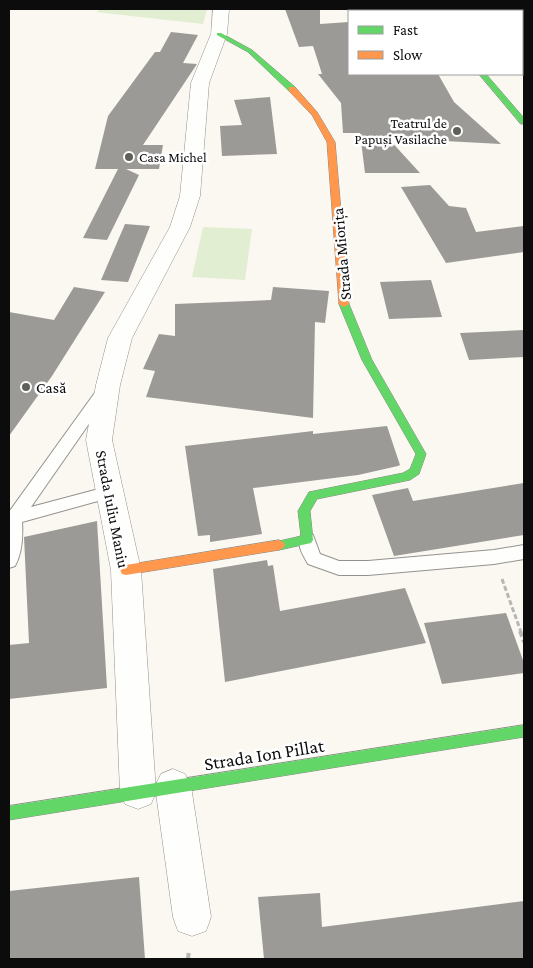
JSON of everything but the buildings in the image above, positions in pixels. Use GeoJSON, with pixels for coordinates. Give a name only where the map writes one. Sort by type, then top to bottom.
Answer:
{"type":"FeatureCollection","features":[{"type":"Feature","properties":{"kind":"street","name":"Strada Iuliu Maniu"},"geometry":{"type":"LineString","coordinates":[[138,792],[126,570],[99,440],[108,385],[120,338],[180,227],[190,196],[200,83],[219,34],[220,9]]}},
{"type":"Feature","properties":{"kind":"street","name":"Strada Miorița"},"geometry":{"type":"LineString","coordinates":[[219,34],[250,51],[307,103],[324,126],[331,142],[344,303],[367,360],[421,454],[415,471],[406,477],[313,496],[307,502],[304,510],[307,540]]}},
{"type":"Feature","properties":{"kind":"street"},"geometry":{"type":"LineString","coordinates":[[483,75],[524,122]]}},
{"type":"Feature","properties":{"kind":"street"},"geometry":{"type":"LineString","coordinates":[[126,570],[307,540]]}},
{"type":"Feature","properties":{"kind":"street","name":"Strada Ion Pillat"},"geometry":{"type":"LineString","coordinates":[[9,813],[524,731]]}},
{"type":"Feature","properties":{"kind":"street"},"geometry":{"type":"LineString","coordinates":[[173,786],[192,917]]}},
{"type":"Feature","properties":{"kind":"lane"},"geometry":{"type":"LineString","coordinates":[[9,561],[14,537],[14,518],[108,385]]}},
{"type":"Feature","properties":{"kind":"lane"},"geometry":{"type":"LineString","coordinates":[[14,518],[110,492]]}},
{"type":"Feature","properties":{"kind":"lane","name":"Strada Miorița"},"geometry":{"type":"LineString","coordinates":[[307,540],[309,550],[314,559],[339,568],[368,568],[494,557],[524,552]]}},
{"type":"Feature","properties":{"kind":"path"},"geometry":{"type":"LineString","coordinates":[[494,557],[524,642]]}},
{"type":"Feature","properties":{"kind":"green space"},"geometry":{"type":"Polygon","coordinates":[[[101,9],[207,9],[203,24],[96,12],[101,9]]]}},
{"type":"Feature","properties":{"kind":"green space"},"geometry":{"type":"Polygon","coordinates":[[[203,227],[252,229],[245,280],[192,277],[203,227]]]}},
{"type":"Feature","properties":{"kind":"traffic: fast"},"geometry":{"type":"LineString","coordinates":[[219,34],[250,51],[292,89]]}},
{"type":"Feature","properties":{"kind":"traffic: fast"},"geometry":{"type":"LineString","coordinates":[[483,75],[524,122]]}},
{"type":"Feature","properties":{"kind":"traffic: fast"},"geometry":{"type":"LineString","coordinates":[[279,545],[307,540],[304,511],[313,495],[406,477],[415,471],[421,454],[367,360],[344,304]]}},
{"type":"Feature","properties":{"kind":"traffic: fast"},"geometry":{"type":"LineString","coordinates":[[9,813],[524,731]]}},
{"type":"Feature","properties":{"kind":"traffic: slow"},"geometry":{"type":"LineString","coordinates":[[292,89],[314,114],[331,142],[344,304]]}},
{"type":"Feature","properties":{"kind":"traffic: slow"},"geometry":{"type":"LineString","coordinates":[[126,570],[279,545]]}},
{"type":"Feature","properties":{"kind":"place","name":"Teatrul de Papuși Vasilache"},"geometry":{"type":"Point","coordinates":[457,131]}},
{"type":"Feature","properties":{"kind":"place","name":"Casa Michel"},"geometry":{"type":"Point","coordinates":[129,157]}},
{"type":"Feature","properties":{"kind":"place","name":"Casă"},"geometry":{"type":"Point","coordinates":[26,387]}}]}
